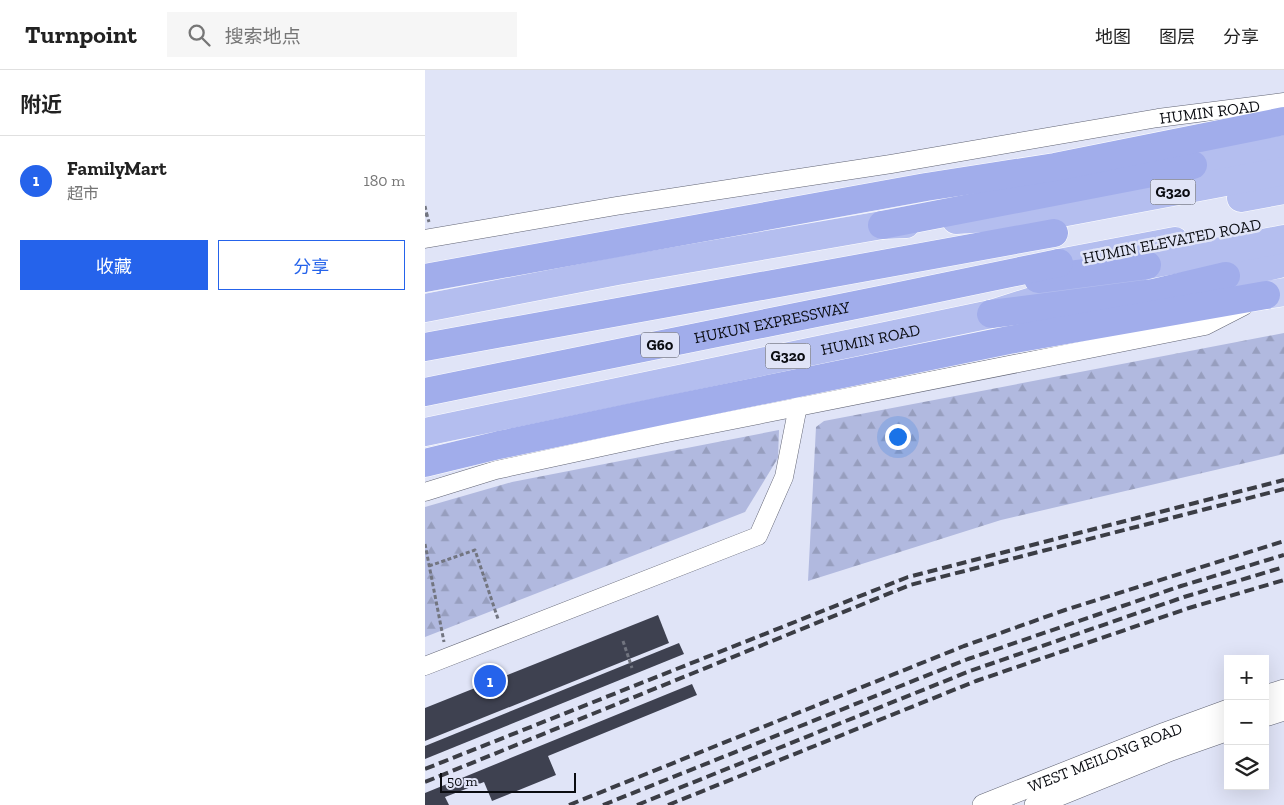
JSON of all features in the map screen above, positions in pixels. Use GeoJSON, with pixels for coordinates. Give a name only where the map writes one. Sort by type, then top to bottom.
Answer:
{"type":"FeatureCollection","features":[{"type":"Feature","properties":{"kind":"highway"},"geometry":{"type":"LineString","coordinates":[[425,278],[926,187],[1055,167],[1284,121]]}},
{"type":"Feature","properties":{"kind":"highway"},"geometry":{"type":"LineString","coordinates":[[882,225],[1284,149]]}},
{"type":"Feature","properties":{"kind":"highway","name":"G320"},"geometry":{"type":"LineString","coordinates":[[425,308],[617,271],[882,225],[1058,223],[1284,171]]}},
{"type":"Feature","properties":{"kind":"highway"},"geometry":{"type":"LineString","coordinates":[[926,187],[1036,195]]}},
{"type":"Feature","properties":{"kind":"highway","name":"HUMIN ELEVATED ROAD"},"geometry":{"type":"LineString","coordinates":[[1058,223],[1207,204],[1284,190]]}},
{"type":"Feature","properties":{"kind":"highway","name":"HUMIN ELEVATED ROAD"},"geometry":{"type":"LineString","coordinates":[[1059,263],[1284,220]]}},
{"type":"Feature","properties":{"kind":"highway"},"geometry":{"type":"LineString","coordinates":[[425,347],[888,262],[1058,223]]}},
{"type":"Feature","properties":{"kind":"highway","name":"HUMIN ROAD"},"geometry":{"type":"LineString","coordinates":[[425,432],[991,314],[1147,265],[1284,239]]}},
{"type":"Feature","properties":{"kind":"highway","name":"HUKUN EXPRESSWAY"},"geometry":{"type":"LineString","coordinates":[[425,392],[1059,263]]}},
{"type":"Feature","properties":{"kind":"highway"},"geometry":{"type":"LineString","coordinates":[[1009,340],[1155,293],[1284,263]]}},
{"type":"Feature","properties":{"kind":"highway"},"geometry":{"type":"LineString","coordinates":[[895,297],[1147,265]]}},
{"type":"Feature","properties":{"kind":"highway"},"geometry":{"type":"LineString","coordinates":[[991,314],[1155,293]]}},
{"type":"Feature","properties":{"kind":"highway"},"geometry":{"type":"LineString","coordinates":[[425,464],[575,429],[1009,340],[1275,293]]}},
{"type":"Feature","properties":{"kind":"street","name":"HUMIN ROAD"},"geometry":{"type":"LineString","coordinates":[[425,239],[616,206],[891,164],[1158,118],[1284,102]]}},
{"type":"Feature","properties":{"kind":"street"},"geometry":{"type":"LineString","coordinates":[[425,492],[496,470],[662,434],[1205,326],[1275,293]]}},
{"type":"Feature","properties":{"kind":"street"},"geometry":{"type":"LineString","coordinates":[[425,666],[758,536],[784,477],[798,406]]}},
{"type":"Feature","properties":{"kind":"street"},"geometry":{"type":"LineString","coordinates":[[1269,695],[1284,690]]}},
{"type":"Feature","properties":{"kind":"street"},"geometry":{"type":"LineString","coordinates":[[1269,715],[1284,710]]}},
{"type":"Feature","properties":{"kind":"street","name":"WEST MEILONG ROAD"},"geometry":{"type":"LineString","coordinates":[[983,805],[1165,732],[1224,711]]}},
{"type":"Feature","properties":{"kind":"street","name":"WEST MEILONG ROAD"},"geometry":{"type":"LineString","coordinates":[[1035,805],[1171,750],[1224,731]]}},
{"type":"Feature","properties":{"kind":"path"},"geometry":{"type":"LineString","coordinates":[[425,206],[427,215]]}},
{"type":"Feature","properties":{"kind":"path"},"geometry":{"type":"LineString","coordinates":[[425,544],[447,657]]}},
{"type":"Feature","properties":{"kind":"path"},"geometry":{"type":"LineString","coordinates":[[429,566],[475,550],[504,636]]}},
{"type":"Feature","properties":{"kind":"path"},"geometry":{"type":"LineString","coordinates":[[623,641],[632,668]]}},
{"type":"Feature","properties":{"kind":"green space"},"geometry":{"type":"Polygon","coordinates":[[[1284,333],[1284,454],[1001,520],[808,581],[816,427],[824,421],[1284,333]]]}},
{"type":"Feature","properties":{"kind":"green space"},"geometry":{"type":"Polygon","coordinates":[[[779,430],[778,458],[745,512],[425,637],[425,507],[512,482],[779,430]]]}},
{"type":"Feature","properties":{"kind":"building"},"geometry":{"type":"Polygon","coordinates":[[[658,615],[669,643],[425,741],[425,708],[658,615]]]}},
{"type":"Feature","properties":{"kind":"building"},"geometry":{"type":"Polygon","coordinates":[[[679,643],[684,654],[425,759],[425,746],[679,643]]]}},
{"type":"Feature","properties":{"kind":"building"},"geometry":{"type":"Polygon","coordinates":[[[692,684],[697,695],[548,756],[556,775],[492,801],[484,782],[445,797],[449,805],[425,805],[425,793],[692,684]]]}},
{"type":"Feature","properties":{"kind":"railway"},"geometry":{"type":"LineString","coordinates":[[425,769],[908,577],[1284,480]]}},
{"type":"Feature","properties":{"kind":"railway"},"geometry":{"type":"LineString","coordinates":[[425,782],[910,585],[1284,489]]}},
{"type":"Feature","properties":{"kind":"railway"},"geometry":{"type":"LineString","coordinates":[[569,805],[964,646],[1065,610],[1284,541]]}},
{"type":"Feature","properties":{"kind":"railway"},"geometry":{"type":"LineString","coordinates":[[603,805],[968,659],[1181,586],[1284,555]]}},
{"type":"Feature","properties":{"kind":"railway"},"geometry":{"type":"LineString","coordinates":[[637,805],[970,671],[1184,597],[1284,567]]}},
{"type":"Feature","properties":{"kind":"railway"},"geometry":{"type":"LineString","coordinates":[[668,805],[976,681],[1189,608],[1284,580]]}},
{"type":"Feature","properties":{"kind":"place","name":"FamilyMart"},"geometry":{"type":"Point","coordinates":[490,681]}}]}
